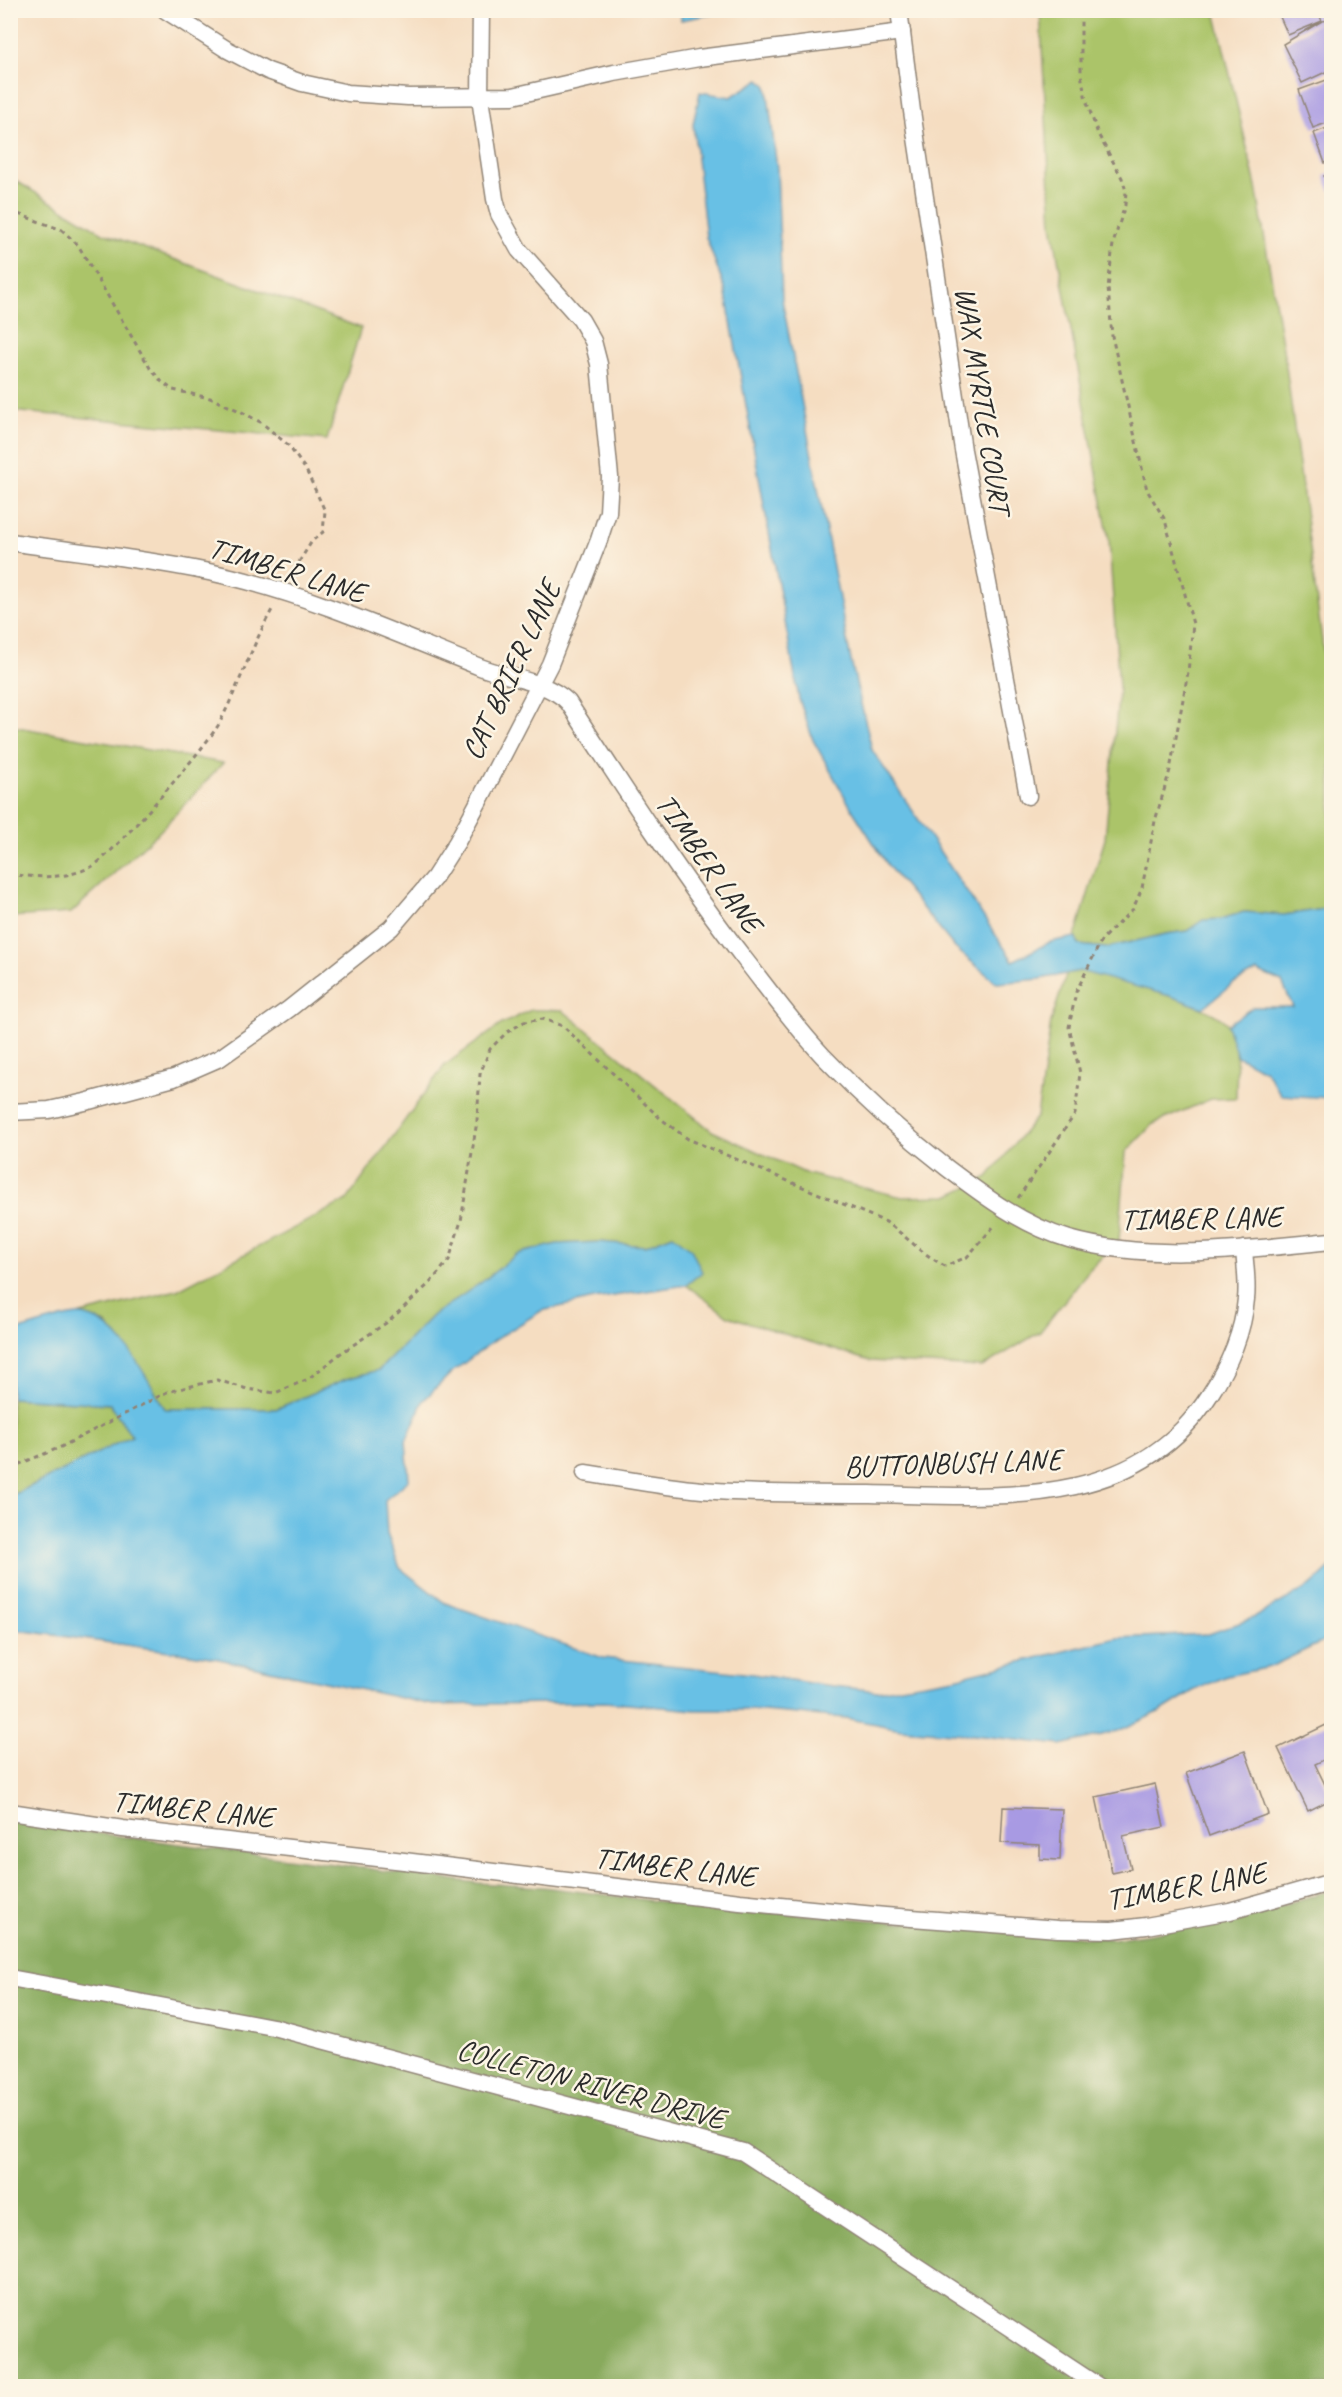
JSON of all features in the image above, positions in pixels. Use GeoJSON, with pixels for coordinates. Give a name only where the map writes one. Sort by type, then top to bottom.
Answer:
{"type":"FeatureCollection","features":[{"type":"Feature","properties":{"kind":"street"},"geometry":{"type":"LineString","coordinates":[[165,10],[226,49],[268,71],[302,83],[348,93],[480,98],[513,96],[614,73],[699,58],[902,32]]}},
{"type":"Feature","properties":{"kind":"street","name":"CAT BRIER LANE"},"geometry":{"type":"LineString","coordinates":[[10,1112],[49,1110],[85,1102],[202,1068],[272,1022],[366,950],[409,909],[434,878],[457,842],[550,663],[608,512],[610,477],[606,426],[599,364],[593,341],[581,320],[519,250],[499,214],[480,98],[481,10]]}},
{"type":"Feature","properties":{"kind":"street","name":"WAX MYRTLE COURT"},"geometry":{"type":"LineString","coordinates":[[900,10],[963,450],[985,577],[1028,796]]}},
{"type":"Feature","properties":{"kind":"street","name":"TIMBER LANE"},"geometry":{"type":"LineString","coordinates":[[10,542],[181,568],[268,587],[352,616],[500,675],[557,692],[568,702],[663,849],[785,1011],[822,1055],[854,1088],[932,1156],[1008,1210],[1036,1226],[1099,1246],[1163,1251],[1244,1250],[1332,1241]]}},
{"type":"Feature","properties":{"kind":"street","name":"BUTTONBUSH LANE"},"geometry":{"type":"LineString","coordinates":[[585,1473],[711,1490],[969,1495],[1042,1492],[1106,1478],[1148,1458],[1170,1441],[1197,1413],[1219,1381],[1234,1350],[1244,1316],[1247,1289],[1244,1250]]}},
{"type":"Feature","properties":{"kind":"street","name":"TIMBER LANE"},"geometry":{"type":"LineString","coordinates":[[10,1812],[123,1829],[326,1851],[740,1902],[1058,1929],[1112,1930],[1146,1926],[1230,1911],[1332,1882]]}},
{"type":"Feature","properties":{"kind":"street","name":"COLLETON RIVER DRIVE"},"geometry":{"type":"LineString","coordinates":[[10,1978],[273,2027],[743,2152],[1098,2386]]}},
{"type":"Feature","properties":{"kind":"path"},"geometry":{"type":"LineString","coordinates":[[10,1468],[113,1422],[167,1392],[217,1380],[247,1389],[276,1393],[308,1378],[389,1321],[430,1283],[449,1260],[461,1221],[477,1121],[480,1074],[490,1049],[507,1033],[524,1022],[543,1019],[562,1026],[661,1119],[688,1139],[862,1214],[886,1222],[908,1238],[929,1258],[945,1266],[967,1257],[1008,1210],[1075,1114],[1080,1073],[1069,1027],[1076,992],[1102,939],[1133,909],[1142,888],[1155,821],[1170,770],[1188,672],[1193,624],[1165,520],[1147,490],[1112,336],[1108,288],[1113,244],[1125,205],[1126,190],[1098,134],[1086,100],[1081,74],[1082,10]]}},
{"type":"Feature","properties":{"kind":"green space"},"geometry":{"type":"Polygon","coordinates":[[[1040,11],[1215,11],[1256,186],[1287,373],[1331,710],[1331,908],[1284,915],[1244,912],[1221,919],[1203,920],[1187,931],[1106,948],[1079,945],[1075,937],[1105,839],[1119,688],[1109,540],[1052,225],[1040,11]]]}},
{"type":"Feature","properties":{"kind":"green space"},"geometry":{"type":"Polygon","coordinates":[[[11,178],[103,233],[361,328],[327,440],[11,411],[11,178]]]}},
{"type":"Feature","properties":{"kind":"green space"},"geometry":{"type":"Polygon","coordinates":[[[11,726],[223,763],[160,831],[71,913],[11,917],[11,726]]]}},
{"type":"Feature","properties":{"kind":"green space"},"geometry":{"type":"Polygon","coordinates":[[[1080,971],[1182,1000],[1218,1017],[1228,1025],[1234,1041],[1236,1098],[1211,1099],[1153,1124],[1126,1152],[1119,1240],[1089,1270],[1040,1332],[982,1367],[870,1361],[728,1316],[686,1285],[701,1272],[673,1235],[645,1246],[600,1242],[557,1244],[517,1254],[482,1282],[433,1315],[379,1370],[346,1379],[276,1409],[165,1409],[130,1352],[106,1324],[81,1314],[177,1290],[347,1200],[445,1065],[502,1024],[531,1010],[562,1010],[712,1131],[807,1174],[902,1197],[948,1196],[988,1177],[1037,1116],[1051,1022],[1067,972],[1080,971]]]}},
{"type":"Feature","properties":{"kind":"green space"},"geometry":{"type":"Polygon","coordinates":[[[11,1398],[110,1404],[132,1436],[11,1496],[11,1398]]]}},
{"type":"Feature","properties":{"kind":"green space"},"geometry":{"type":"Polygon","coordinates":[[[11,1822],[478,1883],[543,1887],[695,1906],[1113,1939],[1232,1920],[1331,1890],[1331,2386],[11,2386],[11,1822]]]}},
{"type":"Feature","properties":{"kind":"water"},"geometry":{"type":"Polygon","coordinates":[[[681,10],[729,10],[729,11],[681,20],[681,10]]]}},
{"type":"Feature","properties":{"kind":"water"},"geometry":{"type":"Polygon","coordinates":[[[760,79],[767,86],[777,169],[782,299],[851,661],[872,750],[1013,961],[1050,942],[1075,937],[1079,945],[1106,948],[1187,931],[1203,920],[1221,919],[1244,912],[1284,915],[1331,908],[1331,1098],[1281,1095],[1266,1071],[1237,1056],[1227,1025],[1253,1007],[1293,1007],[1282,982],[1257,971],[1234,983],[1203,1008],[1170,996],[1080,971],[1040,979],[997,983],[955,948],[889,867],[853,811],[813,740],[799,699],[725,289],[706,237],[693,124],[700,92],[731,97],[760,79]]]}},
{"type":"Feature","properties":{"kind":"water"},"geometry":{"type":"Polygon","coordinates":[[[673,1235],[691,1249],[702,1272],[686,1285],[594,1299],[541,1311],[496,1339],[451,1373],[423,1401],[406,1441],[409,1480],[385,1500],[387,1534],[400,1568],[445,1603],[603,1658],[753,1674],[877,1691],[955,1678],[1117,1638],[1209,1634],[1253,1618],[1312,1585],[1331,1567],[1331,1634],[1320,1643],[1270,1667],[1227,1676],[1193,1691],[1161,1711],[1118,1731],[1061,1745],[901,1729],[845,1718],[751,1710],[695,1710],[605,1702],[433,1705],[205,1656],[11,1629],[11,1496],[132,1436],[110,1404],[11,1398],[11,1332],[76,1315],[96,1319],[109,1328],[131,1353],[165,1409],[276,1409],[346,1379],[379,1370],[433,1315],[482,1282],[517,1254],[557,1244],[600,1242],[645,1246],[673,1235]]]}},
{"type":"Feature","properties":{"kind":"building"},"geometry":{"type":"Polygon","coordinates":[[[1277,10],[1317,10],[1322,21],[1288,35],[1277,10]]]}},
{"type":"Feature","properties":{"kind":"building"},"geometry":{"type":"Polygon","coordinates":[[[1331,20],[1332,69],[1302,83],[1283,44],[1322,21],[1331,20]]]}},
{"type":"Feature","properties":{"kind":"building"},"geometry":{"type":"Polygon","coordinates":[[[1332,78],[1332,121],[1313,128],[1299,90],[1332,78]]]}},
{"type":"Feature","properties":{"kind":"building"},"geometry":{"type":"Polygon","coordinates":[[[1332,126],[1332,161],[1325,163],[1314,133],[1332,126]]]}},
{"type":"Feature","properties":{"kind":"building"},"geometry":{"type":"Polygon","coordinates":[[[1332,173],[1332,194],[1324,176],[1332,173]]]}},
{"type":"Feature","properties":{"kind":"building"},"geometry":{"type":"Polygon","coordinates":[[[1326,1725],[1332,1736],[1332,1756],[1315,1764],[1332,1799],[1308,1811],[1278,1748],[1326,1725]]]}},
{"type":"Feature","properties":{"kind":"building"},"geometry":{"type":"Polygon","coordinates":[[[1245,1751],[1268,1814],[1209,1836],[1186,1773],[1245,1751]]]}},
{"type":"Feature","properties":{"kind":"building"},"geometry":{"type":"Polygon","coordinates":[[[1155,1784],[1164,1827],[1123,1836],[1131,1869],[1112,1873],[1096,1797],[1155,1784]]]}},
{"type":"Feature","properties":{"kind":"building"},"geometry":{"type":"Polygon","coordinates":[[[1003,1807],[1062,1809],[1060,1860],[1040,1859],[1040,1845],[1001,1843],[1003,1807]]]}}]}
